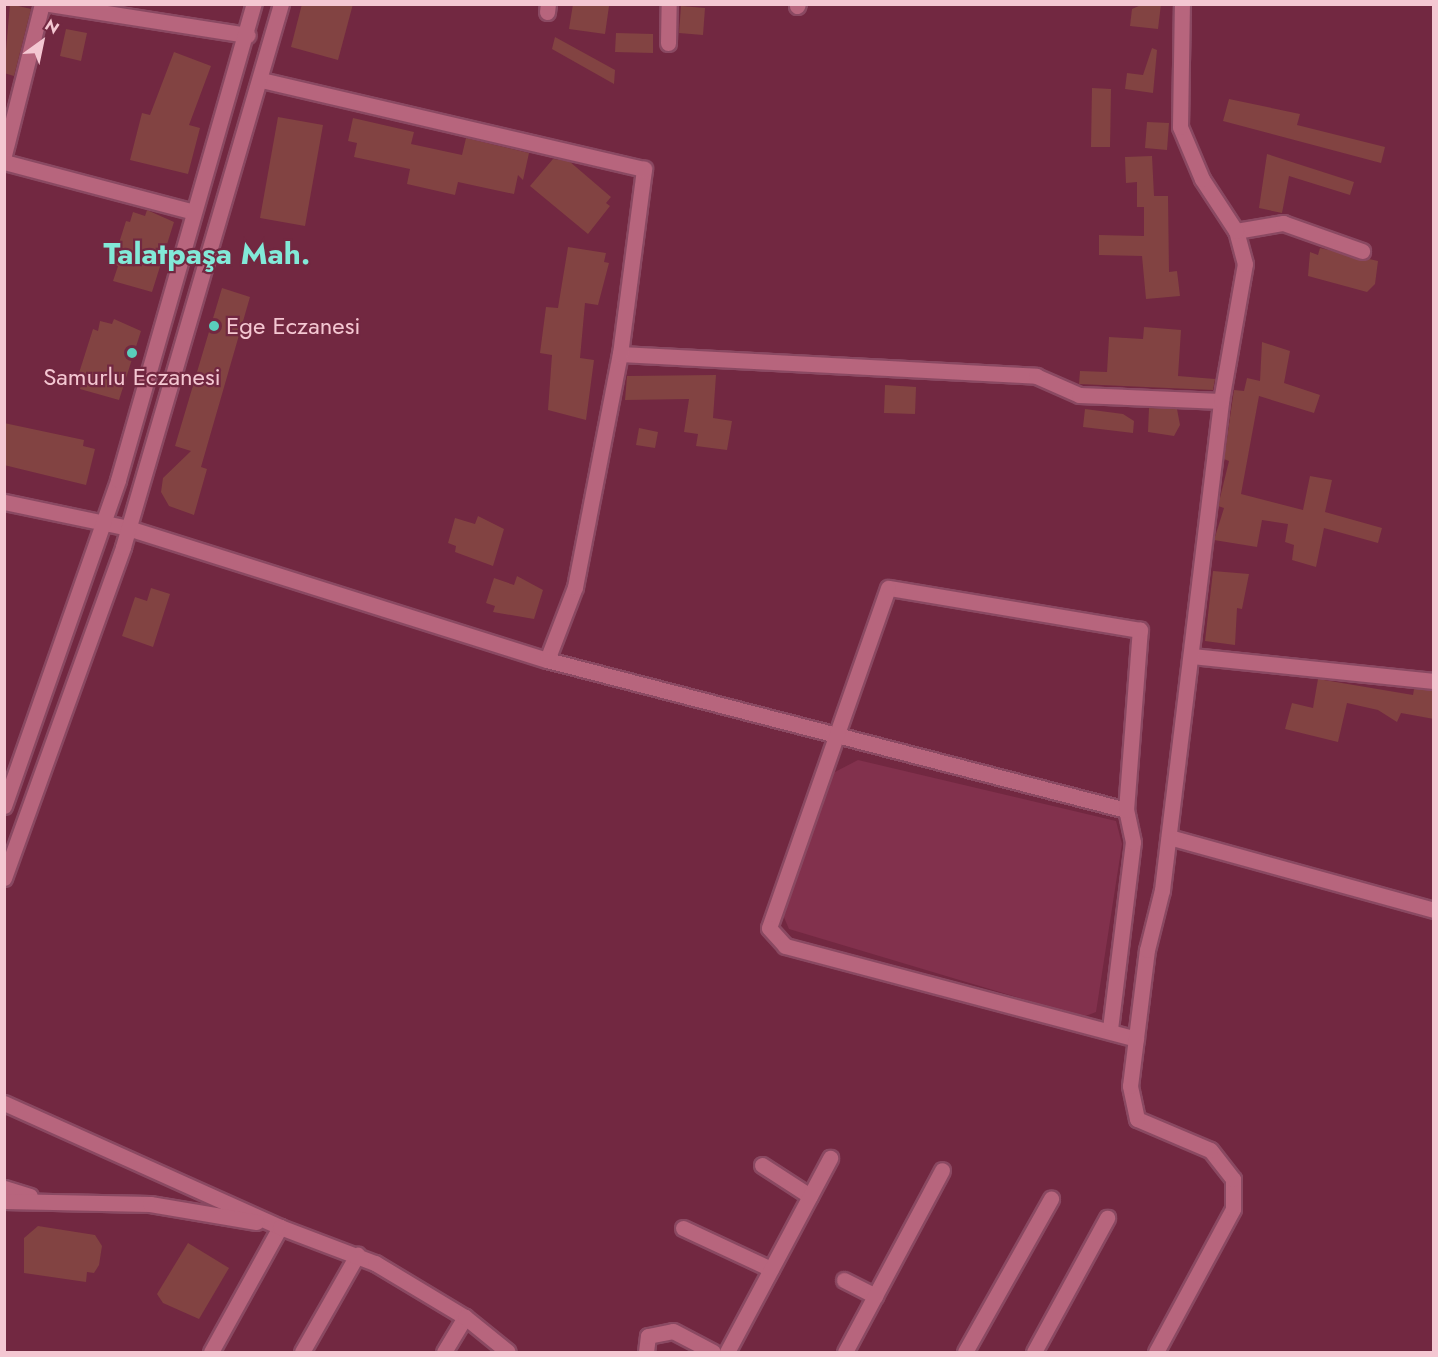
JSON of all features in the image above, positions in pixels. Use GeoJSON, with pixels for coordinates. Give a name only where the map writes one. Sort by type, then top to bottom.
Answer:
{"type":"FeatureCollection","features":[{"type":"Feature","properties":{"kind":"street"},"geometry":{"type":"LineString","coordinates":[[4,155],[42,4]]}},
{"type":"Feature","properties":{"kind":"street"},"geometry":{"type":"LineString","coordinates":[[50,4],[248,34]]}},
{"type":"Feature","properties":{"kind":"street"},"geometry":{"type":"LineString","coordinates":[[4,806],[103,521],[255,4]]}},
{"type":"Feature","properties":{"kind":"street"},"geometry":{"type":"LineString","coordinates":[[4,878],[128,528],[262,80],[281,4]]}},
{"type":"Feature","properties":{"kind":"street"},"geometry":{"type":"LineString","coordinates":[[668,43],[669,4]]}},
{"type":"Feature","properties":{"kind":"street"},"geometry":{"type":"LineString","coordinates":[[1156,1353],[1233,1209],[1233,1179],[1210,1150],[1137,1119],[1130,1086],[1169,837],[1221,401],[1245,264],[1236,231],[1202,179],[1180,127],[1182,4]]}},
{"type":"Feature","properties":{"kind":"street"},"geometry":{"type":"LineString","coordinates":[[262,80],[644,169],[620,354],[575,587],[547,660]]}},
{"type":"Feature","properties":{"kind":"street"},"geometry":{"type":"LineString","coordinates":[[4,162],[194,212]]}},
{"type":"Feature","properties":{"kind":"street"},"geometry":{"type":"LineString","coordinates":[[1236,231],[1282,223],[1362,251]]}},
{"type":"Feature","properties":{"kind":"street"},"geometry":{"type":"LineString","coordinates":[[620,354],[1036,376],[1079,395],[1221,401]]}},
{"type":"Feature","properties":{"kind":"street"},"geometry":{"type":"LineString","coordinates":[[4,502],[128,528],[547,660],[1126,810]]}},
{"type":"Feature","properties":{"kind":"street"},"geometry":{"type":"LineString","coordinates":[[1110,1029],[1133,842],[1126,810],[1140,630],[888,588],[839,736],[769,928],[785,946],[1110,1029],[1136,1039]]}},
{"type":"Feature","properties":{"kind":"street"},"geometry":{"type":"LineString","coordinates":[[1192,656],[1434,681]]}},
{"type":"Feature","properties":{"kind":"street"},"geometry":{"type":"LineString","coordinates":[[1169,837],[1434,910]]}},
{"type":"Feature","properties":{"kind":"street"},"geometry":{"type":"LineString","coordinates":[[4,1103],[280,1227],[357,1255],[465,1317],[508,1353]]}},
{"type":"Feature","properties":{"kind":"street"},"geometry":{"type":"LineString","coordinates":[[727,1353],[830,1158]]}},
{"type":"Feature","properties":{"kind":"street"},"geometry":{"type":"LineString","coordinates":[[762,1165],[810,1196]]}},
{"type":"Feature","properties":{"kind":"street"},"geometry":{"type":"LineString","coordinates":[[845,1353],[942,1170]]}},
{"type":"Feature","properties":{"kind":"street"},"geometry":{"type":"LineString","coordinates":[[4,1188],[47,1201]]}},
{"type":"Feature","properties":{"kind":"street"},"geometry":{"type":"LineString","coordinates":[[965,1353],[1051,1199]]}},
{"type":"Feature","properties":{"kind":"street"},"geometry":{"type":"LineString","coordinates":[[4,1201],[150,1204],[280,1227]]}},
{"type":"Feature","properties":{"kind":"street"},"geometry":{"type":"LineString","coordinates":[[1034,1353],[1107,1218]]}},
{"type":"Feature","properties":{"kind":"street"},"geometry":{"type":"LineString","coordinates":[[211,1353],[280,1227]]}},
{"type":"Feature","properties":{"kind":"street"},"geometry":{"type":"LineString","coordinates":[[683,1228],[771,1269]]}},
{"type":"Feature","properties":{"kind":"street"},"geometry":{"type":"LineString","coordinates":[[302,1353],[357,1255]]}},
{"type":"Feature","properties":{"kind":"street"},"geometry":{"type":"LineString","coordinates":[[844,1280],[875,1296]]}},
{"type":"Feature","properties":{"kind":"street"},"geometry":{"type":"LineString","coordinates":[[444,1353],[465,1317]]}},
{"type":"Feature","properties":{"kind":"street"},"geometry":{"type":"LineString","coordinates":[[646,1353],[648,1335],[673,1331],[713,1353]]}},
{"type":"Feature","properties":{"kind":"shaded area"},"geometry":{"type":"Polygon","coordinates":[[[858,760],[1116,821],[1122,844],[1096,1012],[1083,1017],[789,929],[780,908],[833,773],[858,760]]]}},
{"type":"Feature","properties":{"kind":"building"},"geometry":{"type":"Polygon","coordinates":[[[10,4],[31,9],[14,76],[4,73],[10,4]]]}},
{"type":"Feature","properties":{"kind":"building"},"geometry":{"type":"Polygon","coordinates":[[[302,4],[353,4],[338,60],[291,47],[302,4]]]}},
{"type":"Feature","properties":{"kind":"building"},"geometry":{"type":"Polygon","coordinates":[[[573,4],[609,6],[605,34],[569,29],[573,4]]]}},
{"type":"Feature","properties":{"kind":"building"},"geometry":{"type":"Polygon","coordinates":[[[1143,4],[1161,4],[1158,29],[1130,26],[1132,9],[1143,4]]]}},
{"type":"Feature","properties":{"kind":"building"},"geometry":{"type":"Polygon","coordinates":[[[681,6],[705,8],[703,35],[679,33],[681,6]]]}},
{"type":"Feature","properties":{"kind":"building"},"geometry":{"type":"Polygon","coordinates":[[[66,29],[87,33],[81,61],[60,56],[66,29]]]}},
{"type":"Feature","properties":{"kind":"building"},"geometry":{"type":"Polygon","coordinates":[[[616,33],[653,34],[653,53],[615,52],[616,33]]]}},
{"type":"Feature","properties":{"kind":"building"},"geometry":{"type":"Polygon","coordinates":[[[555,37],[615,70],[614,84],[552,49],[555,37]]]}},
{"type":"Feature","properties":{"kind":"building"},"geometry":{"type":"Polygon","coordinates":[[[1152,48],[1157,50],[1153,93],[1125,89],[1127,73],[1143,75],[1152,48]]]}},
{"type":"Feature","properties":{"kind":"building"},"geometry":{"type":"Polygon","coordinates":[[[174,52],[211,66],[189,125],[200,128],[188,174],[130,160],[142,113],[150,115],[174,52]]]}},
{"type":"Feature","properties":{"kind":"building"},"geometry":{"type":"Polygon","coordinates":[[[1092,88],[1111,89],[1110,147],[1091,147],[1092,88]]]}},
{"type":"Feature","properties":{"kind":"building"},"geometry":{"type":"Polygon","coordinates":[[[1229,99],[1300,114],[1297,125],[1385,147],[1381,163],[1223,121],[1229,99]]]}},
{"type":"Feature","properties":{"kind":"building"},"geometry":{"type":"Polygon","coordinates":[[[278,117],[323,125],[305,226],[260,218],[278,117]]]}},
{"type":"Feature","properties":{"kind":"building"},"geometry":{"type":"Polygon","coordinates":[[[353,118],[414,132],[411,144],[462,155],[466,138],[529,153],[523,180],[518,175],[514,194],[458,182],[455,195],[407,184],[410,169],[354,157],[357,143],[348,141],[353,118]]]}},
{"type":"Feature","properties":{"kind":"building"},"geometry":{"type":"Polygon","coordinates":[[[1147,122],[1169,123],[1167,150],[1145,148],[1147,122]]]}},
{"type":"Feature","properties":{"kind":"building"},"geometry":{"type":"Polygon","coordinates":[[[1267,154],[1354,182],[1350,195],[1289,176],[1282,213],[1259,208],[1267,154]]]}},
{"type":"Feature","properties":{"kind":"building"},"geometry":{"type":"Polygon","coordinates":[[[1152,156],[1154,196],[1168,196],[1169,272],[1177,271],[1180,296],[1146,299],[1142,256],[1099,255],[1099,235],[1144,236],[1144,207],[1137,207],[1137,182],[1126,183],[1125,157],[1152,156]]]}},
{"type":"Feature","properties":{"kind":"building"},"geometry":{"type":"Polygon","coordinates":[[[553,159],[569,161],[611,197],[606,203],[610,206],[588,234],[530,186],[553,159]]]}},
{"type":"Feature","properties":{"kind":"building"},"geometry":{"type":"Polygon","coordinates":[[[147,210],[174,222],[152,292],[113,281],[118,266],[112,265],[126,221],[130,222],[133,212],[145,216],[147,210]]]}},
{"type":"Feature","properties":{"kind":"building"},"geometry":{"type":"Polygon","coordinates":[[[568,247],[606,253],[604,262],[609,263],[598,305],[585,303],[580,358],[594,360],[586,420],[548,410],[552,355],[540,353],[546,307],[558,308],[568,247]]]}},
{"type":"Feature","properties":{"kind":"building"},"geometry":{"type":"Polygon","coordinates":[[[1320,248],[1378,261],[1375,284],[1367,292],[1308,276],[1310,252],[1318,255],[1320,248]]]}},
{"type":"Feature","properties":{"kind":"building"},"geometry":{"type":"Polygon","coordinates":[[[222,288],[250,297],[201,467],[207,469],[194,515],[169,506],[161,492],[163,478],[191,451],[175,446],[222,288]]]}},
{"type":"Feature","properties":{"kind":"building"},"geometry":{"type":"Polygon","coordinates":[[[114,319],[141,331],[119,400],[80,389],[84,375],[79,373],[93,329],[98,331],[100,321],[112,324],[114,319]]]}},
{"type":"Feature","properties":{"kind":"building"},"geometry":{"type":"Polygon","coordinates":[[[1144,327],[1181,330],[1178,376],[1215,379],[1213,390],[1079,384],[1080,371],[1107,372],[1109,337],[1143,339],[1144,327]]]}},
{"type":"Feature","properties":{"kind":"building"},"geometry":{"type":"Polygon","coordinates":[[[1262,342],[1290,351],[1284,383],[1320,395],[1314,413],[1259,396],[1241,494],[1303,510],[1310,476],[1332,480],[1325,512],[1382,528],[1378,543],[1324,528],[1316,567],[1292,560],[1294,545],[1285,542],[1288,524],[1262,520],[1257,547],[1214,540],[1224,508],[1218,506],[1229,461],[1224,459],[1234,390],[1244,391],[1247,378],[1260,381],[1262,342]]]}},
{"type":"Feature","properties":{"kind":"building"},"geometry":{"type":"Polygon","coordinates":[[[716,375],[713,418],[732,421],[727,450],[696,446],[698,434],[684,432],[689,399],[625,400],[627,376],[716,375]]]}},
{"type":"Feature","properties":{"kind":"building"},"geometry":{"type":"Polygon","coordinates":[[[885,385],[916,387],[915,414],[884,413],[885,385]]]}},
{"type":"Feature","properties":{"kind":"building"},"geometry":{"type":"Polygon","coordinates":[[[1149,408],[1177,409],[1180,425],[1174,436],[1148,432],[1149,408]]]}},
{"type":"Feature","properties":{"kind":"building"},"geometry":{"type":"Polygon","coordinates":[[[1085,409],[1123,414],[1134,421],[1133,433],[1083,427],[1085,409]]]}},
{"type":"Feature","properties":{"kind":"building"},"geometry":{"type":"Polygon","coordinates":[[[4,423],[84,440],[83,446],[95,449],[86,485],[4,465],[4,423]]]}},
{"type":"Feature","properties":{"kind":"building"},"geometry":{"type":"Polygon","coordinates":[[[639,428],[658,432],[655,448],[636,445],[639,428]]]}},
{"type":"Feature","properties":{"kind":"building"},"geometry":{"type":"Polygon","coordinates":[[[478,516],[504,529],[493,566],[455,552],[456,546],[448,543],[455,518],[475,524],[478,516]]]}},
{"type":"Feature","properties":{"kind":"building"},"geometry":{"type":"Polygon","coordinates":[[[1213,571],[1249,574],[1242,609],[1237,608],[1235,645],[1205,641],[1213,571]]]}},
{"type":"Feature","properties":{"kind":"building"},"geometry":{"type":"Polygon","coordinates":[[[517,576],[543,590],[534,619],[493,612],[495,606],[486,603],[494,578],[514,585],[517,576]]]}},
{"type":"Feature","properties":{"kind":"building"},"geometry":{"type":"Polygon","coordinates":[[[151,588],[170,594],[153,647],[122,636],[135,597],[147,601],[151,588]]]}},
{"type":"Feature","properties":{"kind":"building"},"geometry":{"type":"Polygon","coordinates":[[[1318,679],[1413,695],[1414,689],[1434,691],[1434,719],[1401,713],[1397,722],[1378,710],[1347,703],[1338,742],[1285,729],[1292,703],[1313,708],[1318,679]]]}},
{"type":"Feature","properties":{"kind":"building"},"geometry":{"type":"Polygon","coordinates":[[[38,1226],[95,1235],[102,1246],[99,1265],[94,1273],[87,1272],[86,1282],[24,1273],[24,1238],[38,1226]]]}},
{"type":"Feature","properties":{"kind":"building"},"geometry":{"type":"Polygon","coordinates":[[[188,1243],[229,1268],[199,1319],[163,1303],[157,1294],[188,1243]]]}},
{"type":"Feature","properties":{"kind":"place","name":"Ege Eczanesi"},"geometry":{"type":"Point","coordinates":[214,326]}},
{"type":"Feature","properties":{"kind":"place","name":"Samurlu Eczanesi"},"geometry":{"type":"Point","coordinates":[132,353]}},
{"type":"Feature","properties":{"kind":"district","name":"Talatpaşa Mah."},"geometry":{"type":"Point","coordinates":[207,254]}}]}
